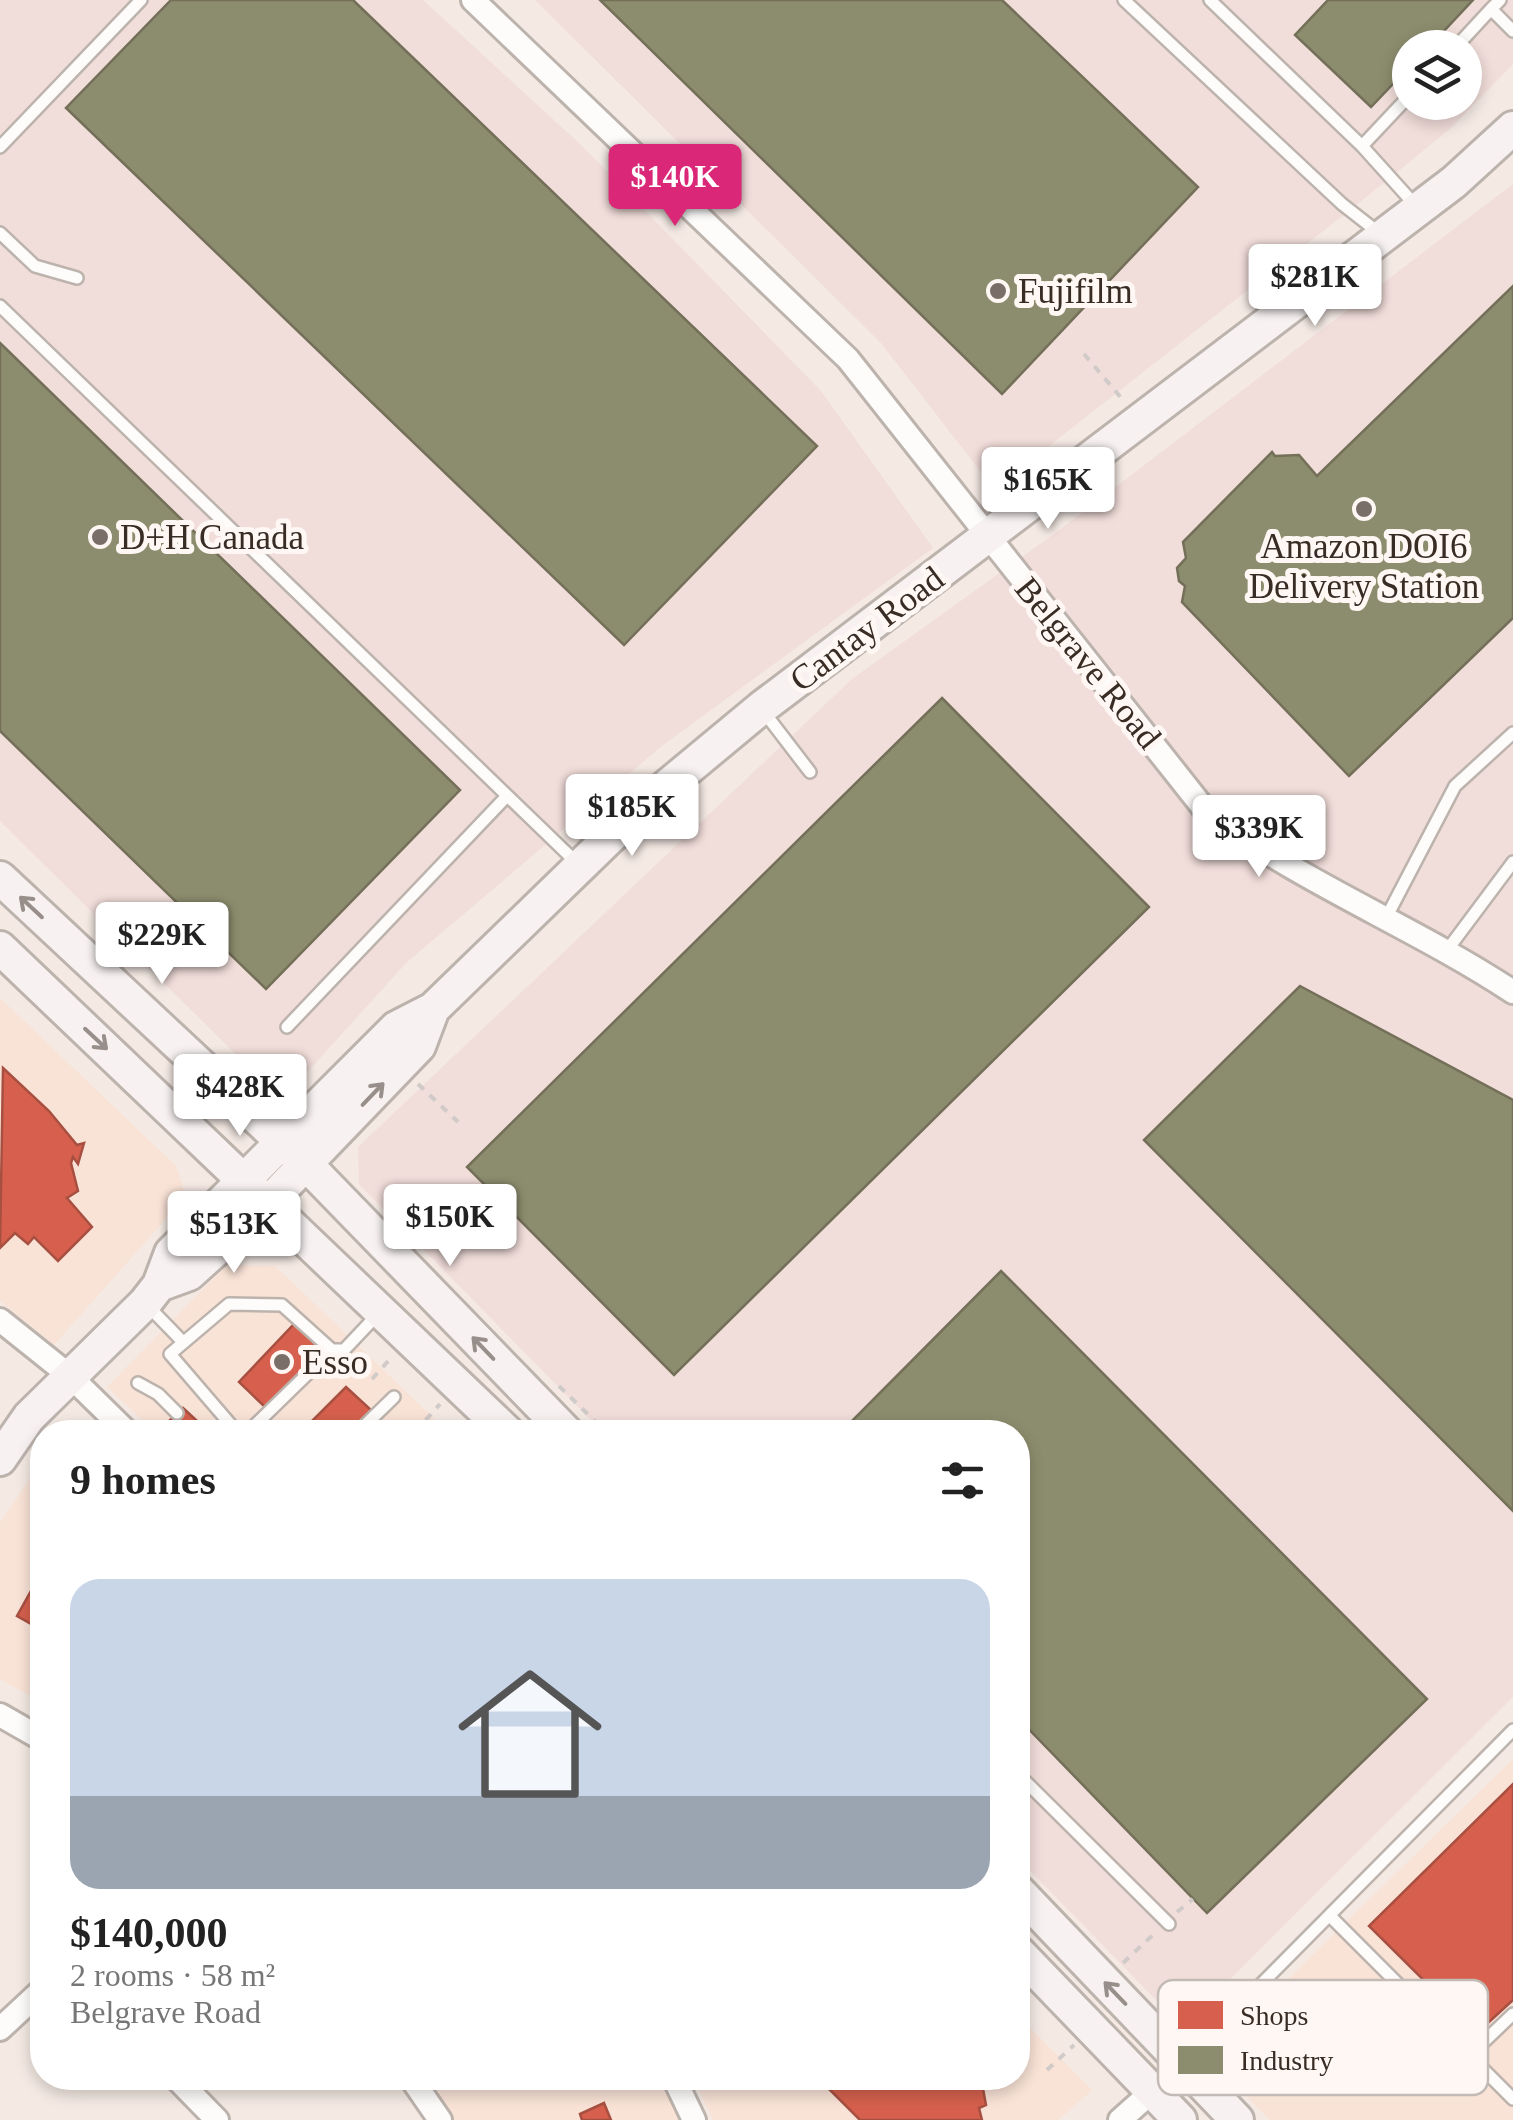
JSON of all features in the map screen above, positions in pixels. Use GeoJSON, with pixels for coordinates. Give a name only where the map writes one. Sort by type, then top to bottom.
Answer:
{"type":"FeatureCollection","features":[{"type":"Feature","properties":{"kind":"street","name":"Belgrave Road"},"geometry":{"type":"LineString","coordinates":[[474,0],[848,359],[1206,810],[1256,848],[1448,949],[1513,992]]}},
{"type":"Feature","properties":{"kind":"street","name":"Cantay Road"},"geometry":{"type":"LineString","coordinates":[[16,1459],[28,1417],[152,1294],[171,1253],[257,1191],[396,1028],[432,1009],[637,811],[762,708],[1482,159],[1513,128]]}},
{"type":"Feature","properties":{"kind":"street"},"geometry":{"type":"LineString","coordinates":[[0,878],[293,1152],[554,1420]]}},
{"type":"Feature","properties":{"kind":"street"},"geometry":{"type":"LineString","coordinates":[[0,948],[494,1420]]}},
{"type":"Feature","properties":{"kind":"street"},"geometry":{"type":"LineString","coordinates":[[0,1320],[70,1376],[115,1420]]}},
{"type":"Feature","properties":{"kind":"street"},"geometry":{"type":"LineString","coordinates":[[0,1715],[30,1732]]}},
{"type":"Feature","properties":{"kind":"street"},"geometry":{"type":"LineString","coordinates":[[1030,1904],[1158,2038]]}},
{"type":"Feature","properties":{"kind":"street"},"geometry":{"type":"LineString","coordinates":[[1030,1964],[1180,2120]]}},
{"type":"Feature","properties":{"kind":"street"},"geometry":{"type":"LineString","coordinates":[[0,2029],[30,2001]]}},
{"type":"Feature","properties":{"kind":"street"},"geometry":{"type":"LineString","coordinates":[[1120,2120],[1158,2087]]}},
{"type":"Feature","properties":{"kind":"street"},"geometry":{"type":"LineString","coordinates":[[187,2090],[216,2120]]}},
{"type":"Feature","properties":{"kind":"street"},"geometry":{"type":"LineString","coordinates":[[420,2090],[440,2120]]}},
{"type":"Feature","properties":{"kind":"street"},"geometry":{"type":"LineString","coordinates":[[680,2090],[694,2120]]}},
{"type":"Feature","properties":{"kind":"street"},"geometry":{"type":"LineString","coordinates":[[1213,2095],[1237,2120]]}},
{"type":"Feature","properties":{"kind":"lane"},"geometry":{"type":"LineString","coordinates":[[0,147],[141,0]]}},
{"type":"Feature","properties":{"kind":"lane"},"geometry":{"type":"LineString","coordinates":[[1124,0],[1342,204],[1382,235]]}},
{"type":"Feature","properties":{"kind":"lane"},"geometry":{"type":"LineString","coordinates":[[1210,0],[1362,146],[1418,208]]}},
{"type":"Feature","properties":{"kind":"lane"},"geometry":{"type":"LineString","coordinates":[[1472,30],[1496,5],[1513,31]]}},
{"type":"Feature","properties":{"kind":"lane"},"geometry":{"type":"LineString","coordinates":[[1362,146],[1392,114]]}},
{"type":"Feature","properties":{"kind":"lane"},"geometry":{"type":"LineString","coordinates":[[0,233],[36,266],[77,278]]}},
{"type":"Feature","properties":{"kind":"lane"},"geometry":{"type":"LineString","coordinates":[[0,306],[580,866]]}},
{"type":"Feature","properties":{"kind":"lane"},"geometry":{"type":"LineString","coordinates":[[762,708],[810,772]]}},
{"type":"Feature","properties":{"kind":"lane"},"geometry":{"type":"LineString","coordinates":[[1386,918],[1456,786],[1513,733]]}},
{"type":"Feature","properties":{"kind":"lane"},"geometry":{"type":"LineString","coordinates":[[287,1028],[506,797]]}},
{"type":"Feature","properties":{"kind":"lane"},"geometry":{"type":"LineString","coordinates":[[1448,949],[1513,862]]}},
{"type":"Feature","properties":{"kind":"lane"},"geometry":{"type":"LineString","coordinates":[[152,1294],[183,1342]]}},
{"type":"Feature","properties":{"kind":"lane"},"geometry":{"type":"LineString","coordinates":[[226,1420],[170,1354],[230,1304],[282,1304],[332,1350],[344,1350],[381,1311]]}},
{"type":"Feature","properties":{"kind":"lane"},"geometry":{"type":"LineString","coordinates":[[264,1420],[332,1350]]}},
{"type":"Feature","properties":{"kind":"lane"},"geometry":{"type":"LineString","coordinates":[[138,1384],[158,1394],[177,1413]]}},
{"type":"Feature","properties":{"kind":"lane"},"geometry":{"type":"LineString","coordinates":[[370,1420],[394,1397]]}},
{"type":"Feature","properties":{"kind":"lane"},"geometry":{"type":"LineString","coordinates":[[1266,1980],[1513,1730]]}},
{"type":"Feature","properties":{"kind":"lane"},"geometry":{"type":"LineString","coordinates":[[1030,1786],[1169,1924]]}},
{"type":"Feature","properties":{"kind":"lane"},"geometry":{"type":"LineString","coordinates":[[1330,1916],[1394,1980]]}},
{"type":"Feature","properties":{"kind":"lane"},"geometry":{"type":"LineString","coordinates":[[1488,2038],[1513,2014]]}},
{"type":"Feature","properties":{"kind":"lane"},"geometry":{"type":"LineString","coordinates":[[1488,2075],[1513,2100]]}},
{"type":"Feature","properties":{"kind":"path"},"geometry":{"type":"LineString","coordinates":[[1084,354],[1142,422]]}},
{"type":"Feature","properties":{"kind":"path"},"geometry":{"type":"LineString","coordinates":[[416,1082],[458,1122]]}},
{"type":"Feature","properties":{"kind":"path"},"geometry":{"type":"LineString","coordinates":[[372,1379],[391,1358]]}},
{"type":"Feature","properties":{"kind":"path"},"geometry":{"type":"LineString","coordinates":[[426,1420],[440,1404]]}},
{"type":"Feature","properties":{"kind":"path"},"geometry":{"type":"LineString","coordinates":[[1047,2070],[1074,2045]]}},
{"type":"Feature","properties":{"kind":"shaded area"},"geometry":{"type":"Polygon","coordinates":[[[0,0],[423,0],[581,145],[821,391],[933,548],[663,745],[406,963],[282,1100],[0,821],[0,0]]]}},
{"type":"Feature","properties":{"kind":"shaded area"},"geometry":{"type":"Polygon","coordinates":[[[535,0],[1513,0],[1513,64],[1482,96],[1482,30],[1392,30],[1392,120],[1459,120],[994,489],[881,343],[535,0]]]}},
{"type":"Feature","properties":{"kind":"shaded area"},"geometry":{"type":"Polygon","coordinates":[[[1513,184],[1513,1697],[1229,1980],[1158,1980],[1158,2002],[1030,1870],[1030,1420],[591,1420],[359,1184],[358,1147],[852,679],[1054,534],[1513,184]]]}},
{"type":"Feature","properties":{"kind":"shaded area"},"geometry":{"type":"Polygon","coordinates":[[[0,998],[176,1166],[186,1196],[54,1345],[0,1301],[0,998]]]}},
{"type":"Feature","properties":{"kind":"shaded area"},"geometry":{"type":"Polygon","coordinates":[[[227,1265],[275,1266],[435,1420],[142,1420],[107,1387],[227,1265]]]}},
{"type":"Feature","properties":{"kind":"shaded area"},"geometry":{"type":"Polygon","coordinates":[[[30,1479],[30,1695],[0,1679],[0,1523],[30,1479]]]}},
{"type":"Feature","properties":{"kind":"shaded area"},"geometry":{"type":"Polygon","coordinates":[[[1513,1759],[1513,2120],[1270,2120],[1246,2095],[1488,2095],[1488,1980],[1287,1980],[1513,1759]]]}},
{"type":"Feature","properties":{"kind":"shaded area"},"geometry":{"type":"Polygon","coordinates":[[[1030,2028],[1092,2090],[1058,2120],[713,2120],[699,2090],[1030,2090],[1030,2028]]]}},
{"type":"Feature","properties":{"kind":"shaded area"},"geometry":{"type":"Polygon","coordinates":[[[436,2090],[667,2090],[681,2120],[452,2120],[436,2090]]]}},
{"type":"Feature","properties":{"kind":"building: Shops"},"geometry":{"type":"Polygon","coordinates":[[[3,1068],[49,1111],[77,1145],[84,1143],[78,1164],[73,1157],[71,1163],[78,1191],[67,1198],[92,1227],[58,1261],[34,1237],[28,1244],[15,1233],[0,1248],[3,1068]]]}},
{"type":"Feature","properties":{"kind":"building: Shops"},"geometry":{"type":"Polygon","coordinates":[[[294,1324],[322,1350],[266,1408],[239,1382],[294,1324]]]}},
{"type":"Feature","properties":{"kind":"building: Shops"},"geometry":{"type":"Polygon","coordinates":[[[346,1387],[371,1410],[361,1420],[313,1420],[346,1387]]]}},
{"type":"Feature","properties":{"kind":"building: Shops"},"geometry":{"type":"Polygon","coordinates":[[[183,1408],[196,1420],[170,1420],[183,1408]]]}},
{"type":"Feature","properties":{"kind":"building: Shops"},"geometry":{"type":"Polygon","coordinates":[[[30,1593],[30,1623],[17,1616],[30,1593]]]}},
{"type":"Feature","properties":{"kind":"building: Shops"},"geometry":{"type":"Polygon","coordinates":[[[1513,1784],[1513,2000],[1488,2023],[1488,1980],[1424,1980],[1369,1926],[1513,1784]]]}},
{"type":"Feature","properties":{"kind":"building: Shops"},"geometry":{"type":"Polygon","coordinates":[[[830,2090],[983,2090],[986,2105],[979,2108],[982,2120],[860,2120],[830,2090]]]}},
{"type":"Feature","properties":{"kind":"building: Shops"},"geometry":{"type":"Polygon","coordinates":[[[604,2103],[611,2120],[582,2120],[580,2114],[604,2103]]]}},
{"type":"Feature","properties":{"kind":"building: Industry"},"geometry":{"type":"Polygon","coordinates":[[[171,0],[353,0],[817,446],[624,645],[66,108],[171,0]]]}},
{"type":"Feature","properties":{"kind":"building: Industry","name":"Fujifilm"},"geometry":{"type":"Polygon","coordinates":[[[600,0],[1002,0],[1198,187],[1002,394],[600,0]]]}},
{"type":"Feature","properties":{"kind":"building: Industry"},"geometry":{"type":"Polygon","coordinates":[[[1328,0],[1473,0],[1445,30],[1392,30],[1392,85],[1371,107],[1295,35],[1328,0]]]}},
{"type":"Feature","properties":{"kind":"building: Industry","name":"Amazon DOI6 Delivery Station"},"geometry":{"type":"Polygon","coordinates":[[[1513,286],[1513,618],[1349,776],[1182,602],[1185,586],[1179,581],[1177,568],[1186,558],[1183,542],[1272,452],[1275,456],[1299,455],[1317,476],[1513,286]]]}},
{"type":"Feature","properties":{"kind":"building: Industry","name":"D+H Canada"},"geometry":{"type":"Polygon","coordinates":[[[0,343],[460,790],[266,989],[0,731],[0,343]]]}},
{"type":"Feature","properties":{"kind":"building: Industry"},"geometry":{"type":"Polygon","coordinates":[[[942,698],[1149,907],[674,1375],[467,1167],[942,698]]]}},
{"type":"Feature","properties":{"kind":"building: Industry"},"geometry":{"type":"Polygon","coordinates":[[[1300,986],[1513,1100],[1513,1511],[1144,1140],[1300,986]]]}},
{"type":"Feature","properties":{"kind":"building: Industry"},"geometry":{"type":"Polygon","coordinates":[[[1001,1271],[1427,1699],[1207,1913],[1030,1730],[1030,1420],[853,1420],[1001,1271]]]}},
{"type":"Feature","properties":{"kind":"place","name":"Fujifilm"},"geometry":{"type":"Point","coordinates":[998,291]}},
{"type":"Feature","properties":{"kind":"place","name":"Amazon DOI6 Delivery Station"},"geometry":{"type":"Point","coordinates":[1364,509]}},
{"type":"Feature","properties":{"kind":"place","name":"D+H Canada"},"geometry":{"type":"Point","coordinates":[100,537]}},
{"type":"Feature","properties":{"kind":"place","name":"Esso"},"geometry":{"type":"Point","coordinates":[282,1362]}}]}
